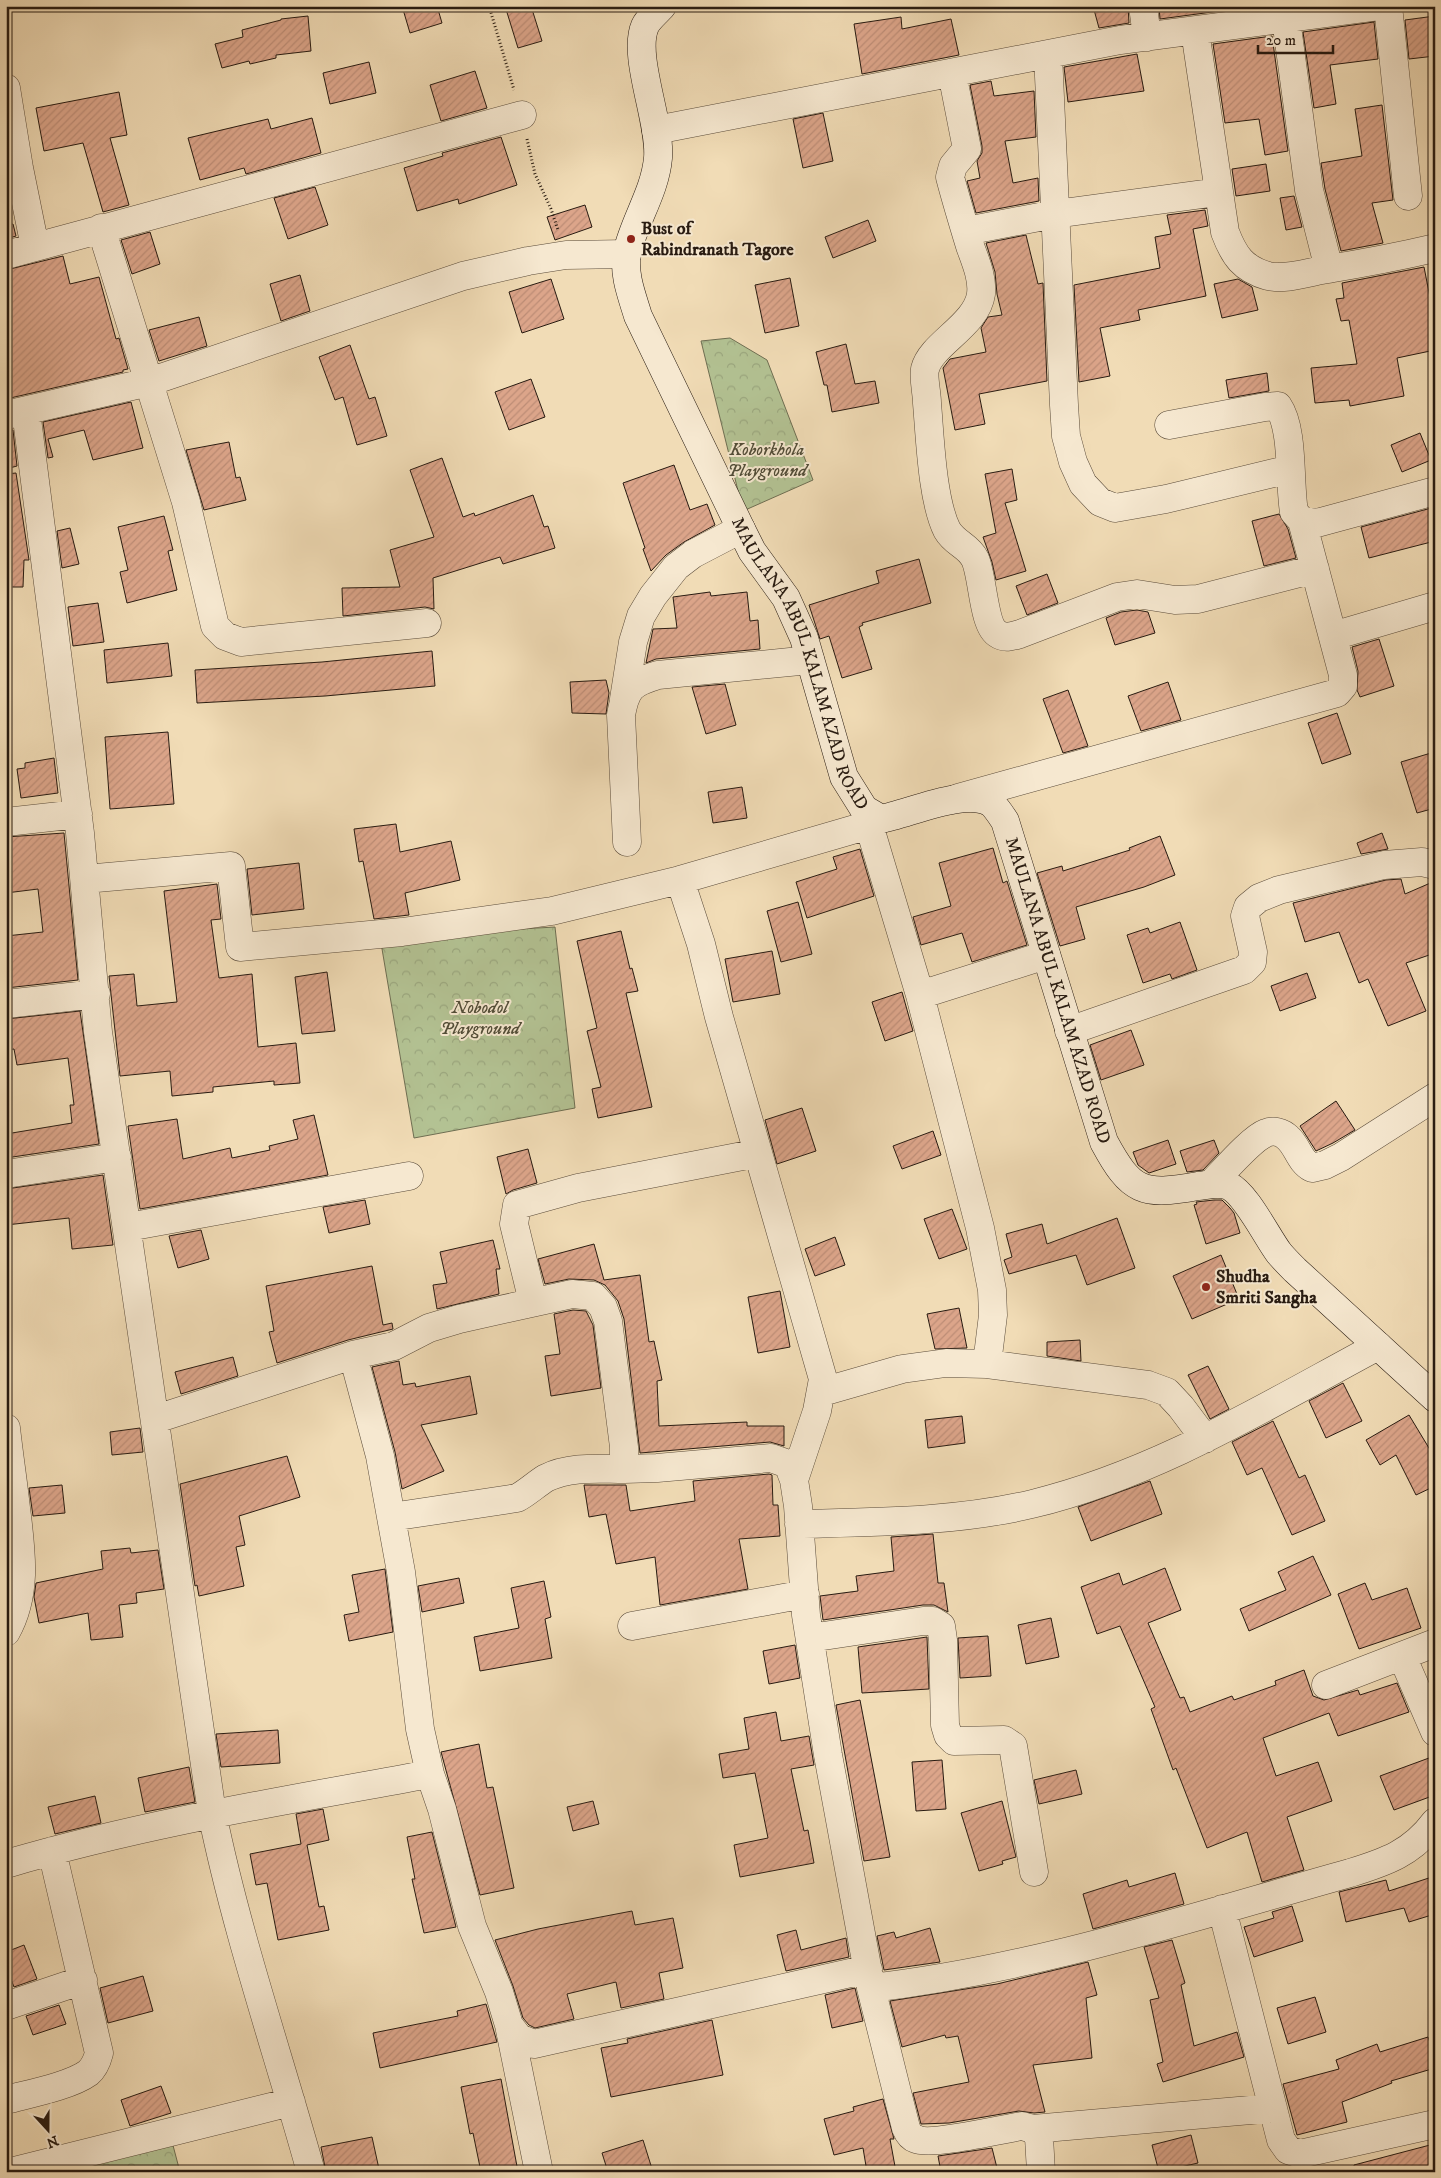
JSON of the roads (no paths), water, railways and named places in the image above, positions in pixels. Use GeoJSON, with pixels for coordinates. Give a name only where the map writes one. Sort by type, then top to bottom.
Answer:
{"type":"FeatureCollection","features":[{"type":"Feature","properties":{"kind":"street","name":"MAULANA ABUL KALAM AZAD ROAD"},"geometry":{"type":"LineString","coordinates":[[662,6],[645,26],[641,50],[656,130],[658,158],[650,190],[627,254],[627,279],[638,316],[741,529],[752,551],[786,598],[804,638],[844,777],[864,809],[875,822],[954,800],[978,797],[992,804],[1005,821],[1104,1142],[1119,1170],[1134,1185],[1153,1191],[1211,1184],[1229,1186],[1240,1196],[1294,1270],[1435,1398]]}},
{"type":"Feature","properties":{"kind":"street"},"geometry":{"type":"LineString","coordinates":[[1142,6],[1147,37]]}},
{"type":"Feature","properties":{"kind":"street"},"geometry":{"type":"LineString","coordinates":[[656,130],[1048,54],[1147,37],[1379,6]]}},
{"type":"Feature","properties":{"kind":"street"},"geometry":{"type":"LineString","coordinates":[[1388,6],[1408,196]]}},
{"type":"Feature","properties":{"kind":"street"},"geometry":{"type":"LineString","coordinates":[[1286,19],[1309,190],[1329,269]]}},
{"type":"Feature","properties":{"kind":"street"},"geometry":{"type":"LineString","coordinates":[[1195,30],[1225,232],[1232,251],[1242,263],[1259,273],[1271,276],[1329,269],[1435,248]]}},
{"type":"Feature","properties":{"kind":"street"},"geometry":{"type":"LineString","coordinates":[[1048,54],[1061,369],[1066,436],[1073,462],[1083,484],[1100,502],[1115,508],[1134,506],[1290,469]]}},
{"type":"Feature","properties":{"kind":"street"},"geometry":{"type":"LineString","coordinates":[[952,73],[967,149],[953,166],[950,177],[977,268],[981,294],[976,310],[951,338],[935,352],[925,368],[926,382],[935,478],[944,520],[954,540],[965,547],[975,559],[990,624],[997,634],[1007,637],[1020,634],[1117,597],[1136,594],[1175,600],[1198,599],[1315,569]]}},
{"type":"Feature","properties":{"kind":"street"},"geometry":{"type":"LineString","coordinates":[[6,88],[19,168],[35,247]]}},
{"type":"Feature","properties":{"kind":"street"},"geometry":{"type":"LineString","coordinates":[[6,255],[522,115]]}},
{"type":"Feature","properties":{"kind":"street"},"geometry":{"type":"LineString","coordinates":[[966,231],[1055,214],[1218,192]]}},
{"type":"Feature","properties":{"kind":"street"},"geometry":{"type":"LineString","coordinates":[[102,228],[186,502],[215,626],[226,636],[241,642],[427,622]]}},
{"type":"Feature","properties":{"kind":"street"},"geometry":{"type":"LineString","coordinates":[[312,2172],[224,1866],[212,1813],[128,1227],[98,1032],[78,814],[16,413],[149,382],[463,276],[528,261],[566,255],[627,254]]}},
{"type":"Feature","properties":{"kind":"street"},"geometry":{"type":"LineString","coordinates":[[954,800],[1337,693],[1342,686],[1344,675],[1302,521],[1294,512],[1288,429],[1284,414],[1278,406],[1266,407],[1168,424]]}},
{"type":"Feature","properties":{"kind":"street"},"geometry":{"type":"LineString","coordinates":[[1302,521],[1317,523],[1435,491]]}},
{"type":"Feature","properties":{"kind":"street"},"geometry":{"type":"LineString","coordinates":[[627,842],[621,715],[633,642],[641,616],[653,596],[676,567],[693,554],[741,529]]}},
{"type":"Feature","properties":{"kind":"street"},"geometry":{"type":"LineString","coordinates":[[1332,636],[1435,606]]}},
{"type":"Feature","properties":{"kind":"street"},"geometry":{"type":"LineString","coordinates":[[624,698],[630,688],[642,680],[658,675],[810,660]]}},
{"type":"Feature","properties":{"kind":"street"},"geometry":{"type":"LineString","coordinates":[[6,822],[78,814]]}},
{"type":"Feature","properties":{"kind":"street"},"geometry":{"type":"LineString","coordinates":[[85,879],[231,866],[240,946],[402,932],[552,911],[680,880],[875,822],[980,1228],[992,1290],[992,1334],[987,1364]]}},
{"type":"Feature","properties":{"kind":"street"},"geometry":{"type":"LineString","coordinates":[[1069,1031],[1244,970],[1252,962],[1254,952],[1245,916],[1248,907],[1259,898],[1279,890],[1384,865],[1422,862],[1435,865]]}},
{"type":"Feature","properties":{"kind":"street"},"geometry":{"type":"LineString","coordinates":[[680,880],[701,944],[719,1017],[796,1290],[819,1359],[823,1379],[822,1392],[794,1480]]}},
{"type":"Feature","properties":{"kind":"street"},"geometry":{"type":"LineString","coordinates":[[920,995],[1046,955]]}},
{"type":"Feature","properties":{"kind":"street"},"geometry":{"type":"LineString","coordinates":[[6,1004],[96,994]]}},
{"type":"Feature","properties":{"kind":"street"},"geometry":{"type":"LineString","coordinates":[[1211,1184],[1255,1141],[1266,1133],[1278,1132],[1288,1138],[1304,1163],[1312,1168],[1341,1157],[1435,1097]]}},
{"type":"Feature","properties":{"kind":"street"},"geometry":{"type":"LineString","coordinates":[[532,1302],[514,1224],[517,1205],[578,1188],[758,1153]]}},
{"type":"Feature","properties":{"kind":"street"},"geometry":{"type":"LineString","coordinates":[[6,1174],[117,1157]]}},
{"type":"Feature","properties":{"kind":"street"},"geometry":{"type":"LineString","coordinates":[[128,1227],[409,1176]]}},
{"type":"Feature","properties":{"kind":"street"},"geometry":{"type":"LineString","coordinates":[[156,1419],[353,1355],[394,1346],[428,1328],[572,1294],[593,1296],[602,1307],[608,1321],[624,1447],[624,1469]]}},
{"type":"Feature","properties":{"kind":"street"},"geometry":{"type":"LineString","coordinates":[[799,1524],[919,1519],[988,1512],[1032,1504],[1080,1490],[1163,1460],[1378,1346]]}},
{"type":"Feature","properties":{"kind":"street"},"geometry":{"type":"LineString","coordinates":[[353,1355],[380,1456],[392,1517],[401,1572],[420,1729],[430,1774],[442,1809],[472,1926],[499,1992],[509,2025],[539,2172]]}},
{"type":"Feature","properties":{"kind":"street"},"geometry":{"type":"LineString","coordinates":[[822,1392],[923,1365],[946,1363],[987,1364],[1148,1385],[1166,1392],[1181,1407],[1205,1439]]}},
{"type":"Feature","properties":{"kind":"street"},"geometry":{"type":"LineString","coordinates":[[6,1428],[22,1559],[20,1598],[14,1618],[6,1632]]}},
{"type":"Feature","properties":{"kind":"street"},"geometry":{"type":"LineString","coordinates":[[392,1517],[517,1498],[544,1479],[576,1469],[657,1468],[770,1458],[788,1464],[794,1480],[810,1638],[828,1755],[870,1979],[906,2128],[910,2136],[917,2140],[936,2140],[1022,2126],[1033,2129],[1273,2108]]}},
{"type":"Feature","properties":{"kind":"street"},"geometry":{"type":"LineString","coordinates":[[632,1626],[805,1594]]}},
{"type":"Feature","properties":{"kind":"street"},"geometry":{"type":"LineString","coordinates":[[810,1638],[923,1621],[933,1621],[941,1626],[945,1725],[948,1734],[954,1741],[1004,1740],[1012,1746],[1034,1872]]}},
{"type":"Feature","properties":{"kind":"street"},"geometry":{"type":"LineString","coordinates":[[1326,1685],[1435,1643]]}},
{"type":"Feature","properties":{"kind":"street"},"geometry":{"type":"LineString","coordinates":[[1402,1656],[1435,1732]]}},
{"type":"Feature","properties":{"kind":"street"},"geometry":{"type":"LineString","coordinates":[[6,1864],[52,1851],[212,1813],[430,1774]]}},
{"type":"Feature","properties":{"kind":"street"},"geometry":{"type":"LineString","coordinates":[[509,2025],[519,2038],[534,2044],[870,1979],[931,1981],[1023,1962],[1222,1909],[1381,1863],[1408,1850],[1435,1822]]}},
{"type":"Feature","properties":{"kind":"street"},"geometry":{"type":"LineString","coordinates":[[6,2100],[73,2081],[88,2073],[96,2064],[100,2053],[52,1851]]}},
{"type":"Feature","properties":{"kind":"street"},"geometry":{"type":"LineString","coordinates":[[1222,1909],[1281,2140],[1288,2150],[1300,2154],[1434,2127]]}},
{"type":"Feature","properties":{"kind":"street"},"geometry":{"type":"LineString","coordinates":[[6,2006],[83,1980]]}},
{"type":"Feature","properties":{"kind":"street"},"geometry":{"type":"LineString","coordinates":[[10,2172],[291,2102]]}},
{"type":"Feature","properties":{"kind":"street"},"geometry":{"type":"LineString","coordinates":[[1033,2129],[1038,2137],[1041,2172]]}},
{"type":"Feature","properties":{"kind":"place","name":"Bust of Rabindranath Tagore"},"geometry":{"type":"Point","coordinates":[631,239]}},
{"type":"Feature","properties":{"kind":"place","name":"Shudha Smriti Sangha"},"geometry":{"type":"Point","coordinates":[1206,1287]}},
{"type":"Feature","properties":{"kind":"park label","name":"Koborkhola Playground"},"geometry":{"type":"Point","coordinates":[767,460]}},
{"type":"Feature","properties":{"kind":"park label","name":"Nobodol Playground"},"geometry":{"type":"Point","coordinates":[480,1018]}}]}
